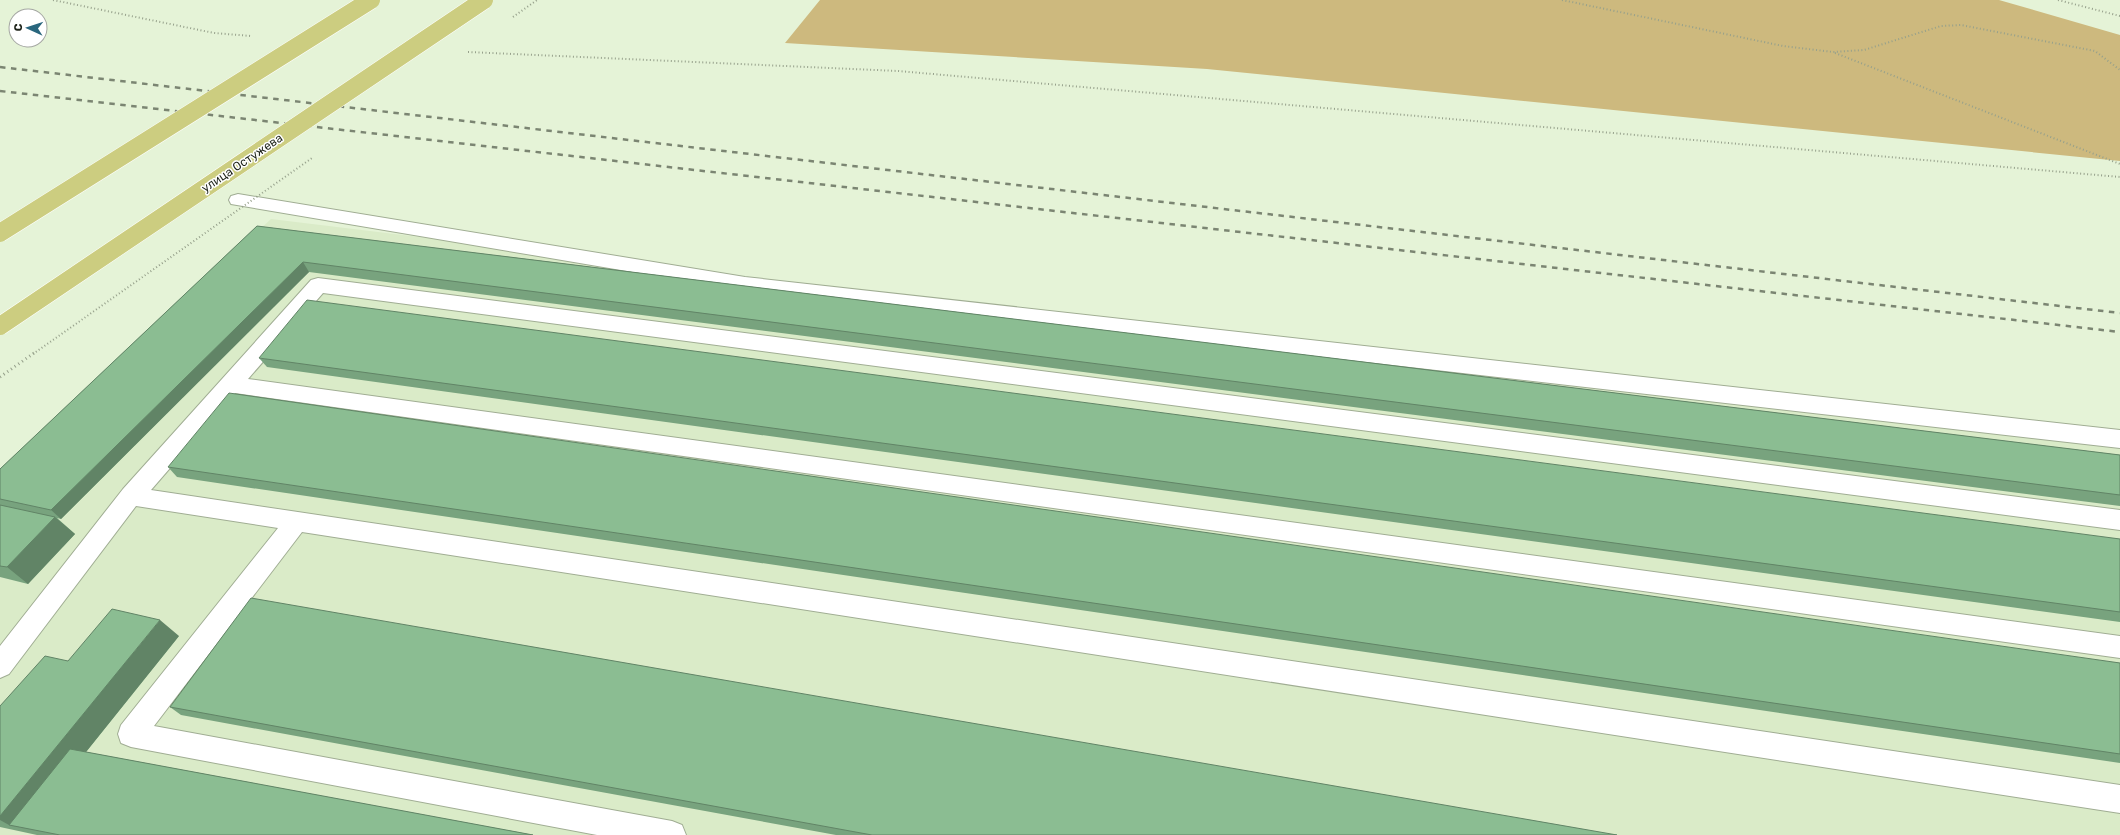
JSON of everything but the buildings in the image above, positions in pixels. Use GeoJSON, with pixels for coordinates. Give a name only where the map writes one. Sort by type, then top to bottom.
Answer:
{"type":"FeatureCollection","features":[{"type":"Feature","properties":{"kind":"main road"},"geometry":{"type":"LineString","coordinates":[[0,233],[371,0]]}},
{"type":"Feature","properties":{"kind":"main road","name":"улица Остужева"},"geometry":{"type":"LineString","coordinates":[[0,326],[484,0]]}},
{"type":"Feature","properties":{"kind":"lane"},"geometry":{"type":"LineString","coordinates":[[238,200],[745,284],[2120,439]]}},
{"type":"Feature","properties":{"kind":"lane"},"geometry":{"type":"LineString","coordinates":[[0,666],[131,496],[318,285],[2120,520]]}},
{"type":"Feature","properties":{"kind":"lane"},"geometry":{"type":"LineString","coordinates":[[229,384],[2120,647]]}},
{"type":"Feature","properties":{"kind":"lane"},"geometry":{"type":"LineString","coordinates":[[131,496],[2120,799]]}},
{"type":"Feature","properties":{"kind":"lane"},"geometry":{"type":"LineString","coordinates":[[297,522],[131,734],[672,835]]}},
{"type":"Feature","properties":{"kind":"path"},"geometry":{"type":"LineString","coordinates":[[53,0],[214,33],[253,36]]}},
{"type":"Feature","properties":{"kind":"path"},"geometry":{"type":"LineString","coordinates":[[511,18],[537,0]]}},
{"type":"Feature","properties":{"kind":"path"},"geometry":{"type":"LineString","coordinates":[[1562,0],[1783,46],[1833,52],[1864,50],[1941,26],[1961,25],[2095,51],[2120,70]]}},
{"type":"Feature","properties":{"kind":"path"},"geometry":{"type":"LineString","coordinates":[[2058,0],[2120,16]]}},
{"type":"Feature","properties":{"kind":"path"},"geometry":{"type":"LineString","coordinates":[[468,52],[898,71],[2120,177]]}},
{"type":"Feature","properties":{"kind":"path"},"geometry":{"type":"LineString","coordinates":[[1833,52],[2120,164]]}},
{"type":"Feature","properties":{"kind":"path"},"geometry":{"type":"LineString","coordinates":[[0,377],[317,154]]}},
{"type":"Feature","properties":{"kind":"shaded area"},"geometry":{"type":"Polygon","coordinates":[[[820,0],[1999,0],[2120,35],[2120,161],[1207,69],[785,43],[820,0]]]}},
{"type":"Feature","properties":{"kind":"shaded area"},"geometry":{"type":"Polygon","coordinates":[[[271,219],[2120,444],[2120,835],[0,835],[0,470],[271,219]]]}},
{"type":"Feature","properties":{"kind":"railway"},"geometry":{"type":"LineString","coordinates":[[0,67],[2120,313]]}},
{"type":"Feature","properties":{"kind":"railway"},"geometry":{"type":"LineString","coordinates":[[0,91],[2120,332]]}}]}
